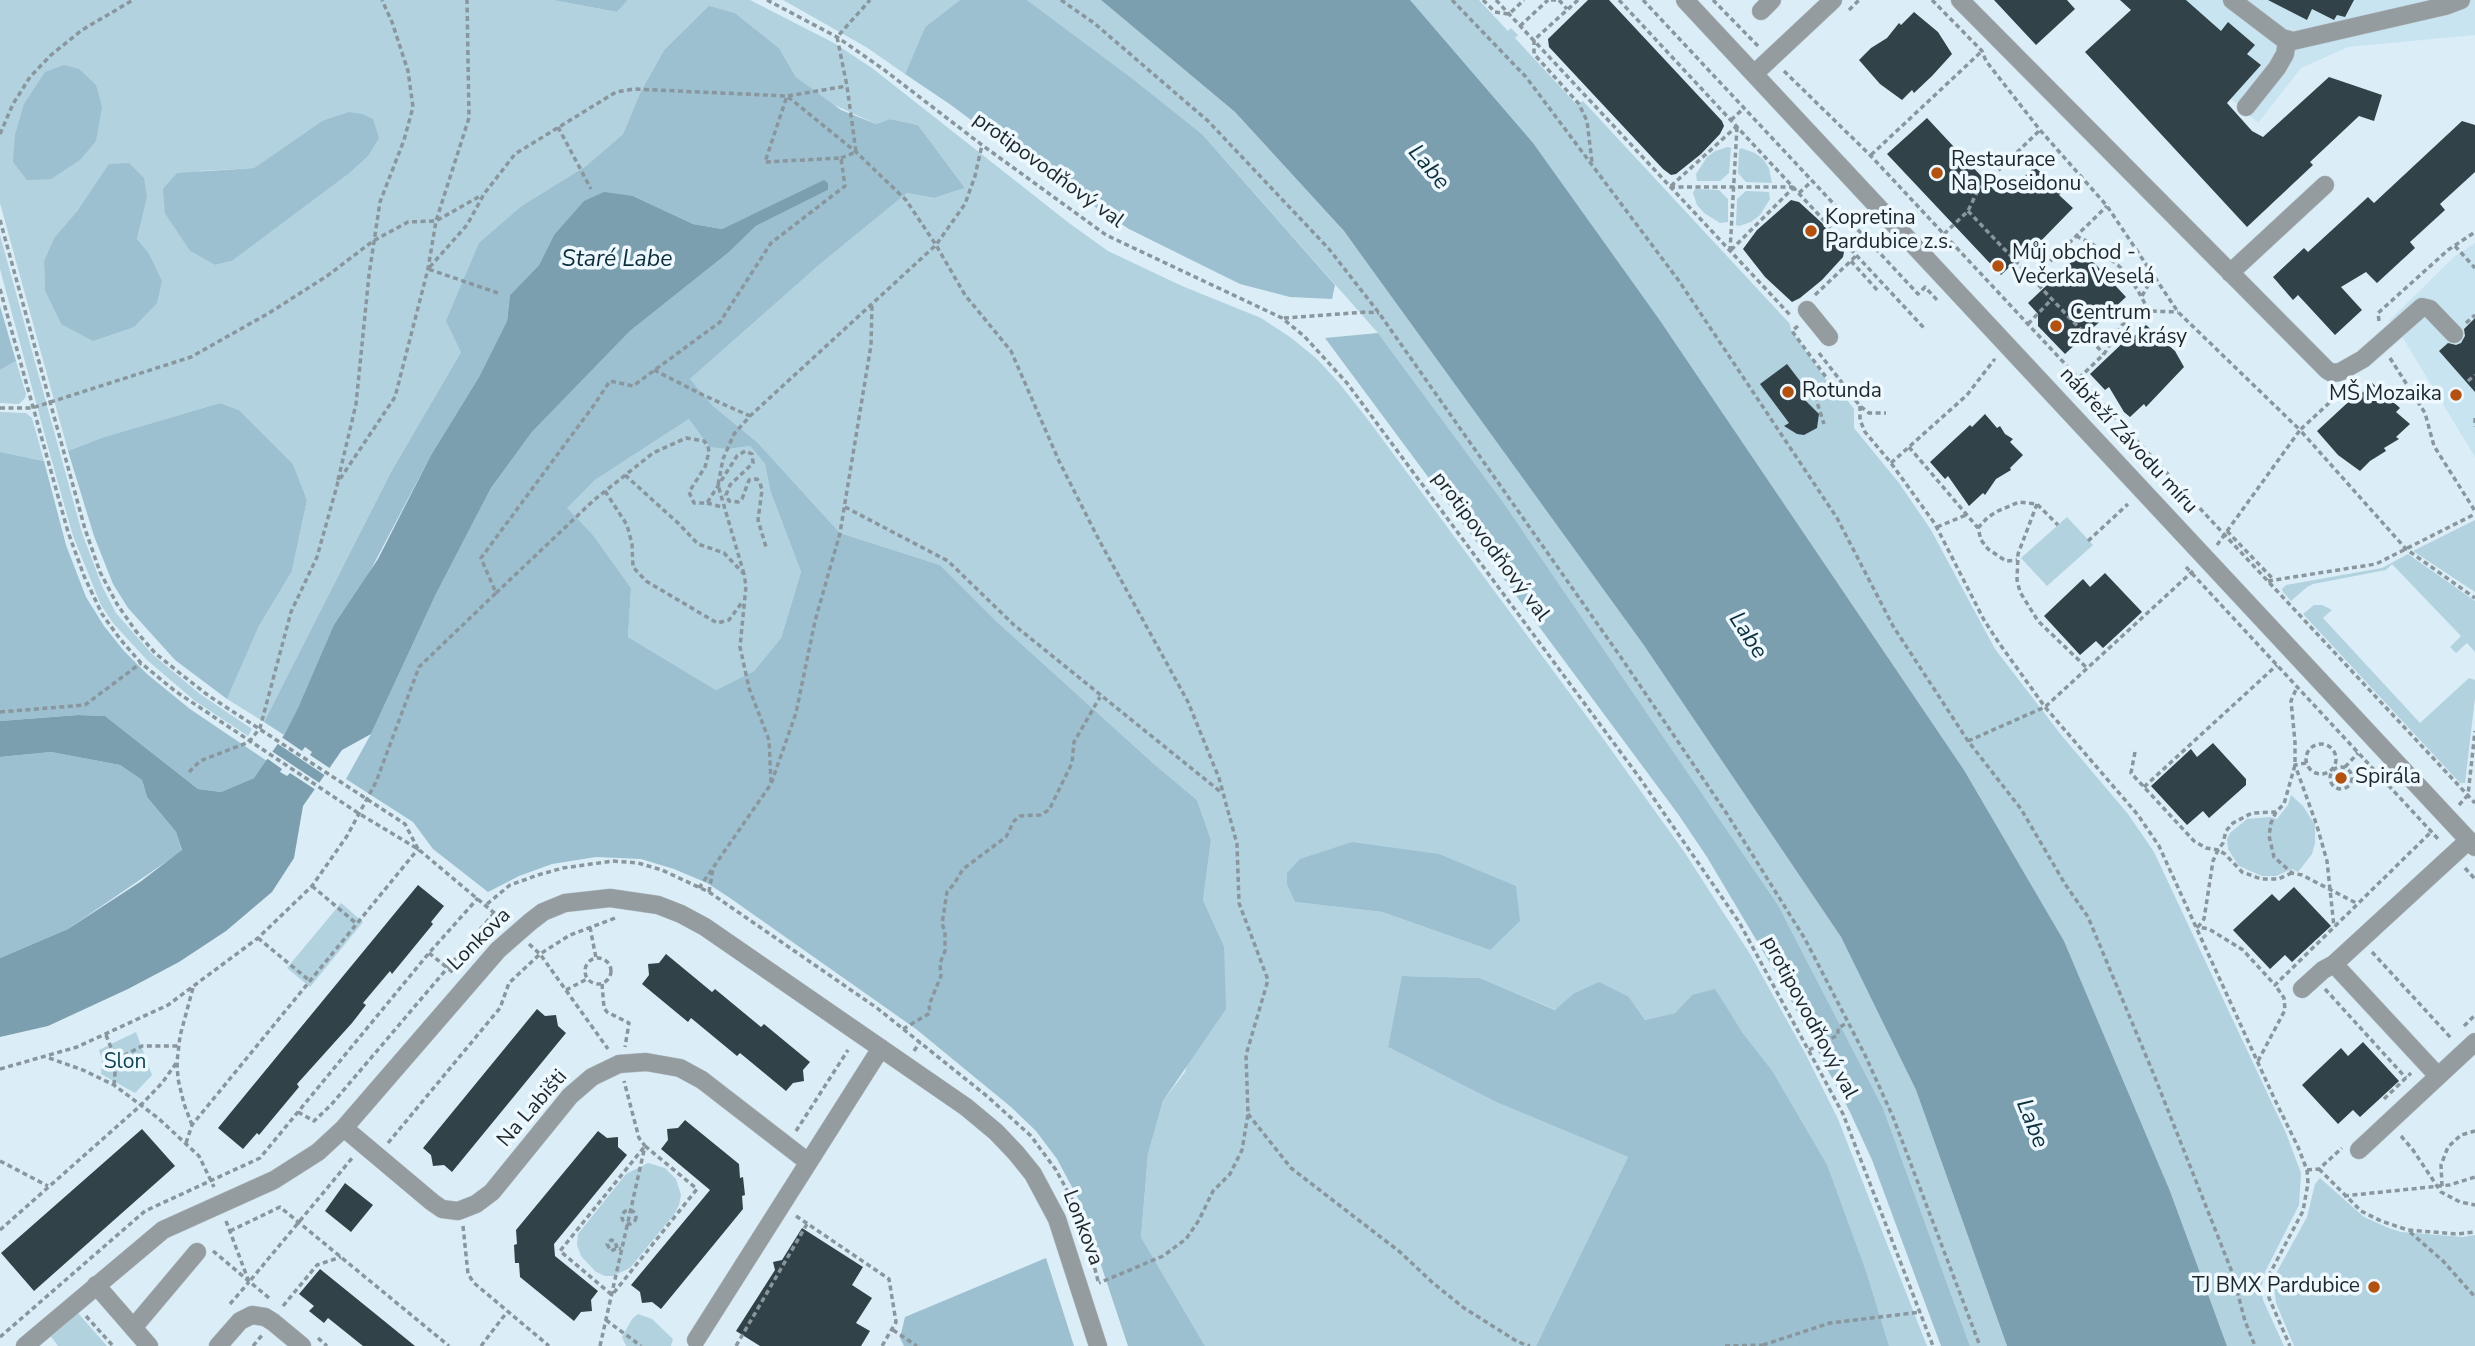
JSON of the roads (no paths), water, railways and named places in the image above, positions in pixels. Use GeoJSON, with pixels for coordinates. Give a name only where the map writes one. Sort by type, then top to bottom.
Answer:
{"type":"FeatureCollection","features":[{"type":"Feature","properties":{"kind":"street","name":"nábřeží Závodu míru"},"geometry":{"type":"LineString","coordinates":[[1685,0],[2472,844],[2452,855],[2334,964],[2308,983]]}},
{"type":"Feature","properties":{"kind":"street"},"geometry":{"type":"LineString","coordinates":[[1960,0],[2327,370],[2332,373],[2340,372],[2363,359],[2420,308],[2430,309],[2454,334]]}},
{"type":"Feature","properties":{"kind":"street"},"geometry":{"type":"LineString","coordinates":[[2232,0],[2287,41],[2344,30],[2461,0]]}},
{"type":"Feature","properties":{"kind":"street"},"geometry":{"type":"LineString","coordinates":[[1754,74],[1822,4]]}},
{"type":"Feature","properties":{"kind":"street"},"geometry":{"type":"LineString","coordinates":[[2246,107],[2277,68],[2287,41]]}},
{"type":"Feature","properties":{"kind":"street"},"geometry":{"type":"LineString","coordinates":[[2230,273],[2325,185]]}},
{"type":"Feature","properties":{"kind":"street"},"geometry":{"type":"LineString","coordinates":[[1805,311],[1821,342]]}},
{"type":"Feature","properties":{"kind":"street","name":"Lonkova"},"geometry":{"type":"LineString","coordinates":[[25,1346],[163,1230],[297,1167],[344,1128],[467,985],[517,932],[543,912],[575,901],[610,898],[657,905],[705,927],[966,1107],[996,1132],[1032,1174],[1057,1219],[1098,1346]]}},
{"type":"Feature","properties":{"kind":"street"},"geometry":{"type":"LineString","coordinates":[[2334,964],[2438,1076]]}},
{"type":"Feature","properties":{"kind":"street"},"geometry":{"type":"LineString","coordinates":[[2359,1150],[2475,1042]]}},
{"type":"Feature","properties":{"kind":"street"},"geometry":{"type":"LineString","coordinates":[[696,1340],[881,1048]]}},
{"type":"Feature","properties":{"kind":"street","name":"Na Labišti"},"geometry":{"type":"LineString","coordinates":[[344,1128],[432,1202],[442,1209],[461,1210],[476,1205],[492,1192],[570,1097],[584,1083],[622,1058],[680,1068],[702,1080],[808,1162]]}},
{"type":"Feature","properties":{"kind":"street"},"geometry":{"type":"LineString","coordinates":[[133,1328],[197,1252]]}},
{"type":"Feature","properties":{"kind":"street"},"geometry":{"type":"LineString","coordinates":[[96,1285],[149,1346]]}},
{"type":"Feature","properties":{"kind":"street"},"geometry":{"type":"LineString","coordinates":[[218,1346],[240,1321],[252,1315],[265,1317],[302,1346]]}},
{"type":"Feature","properties":{"kind":"water","name":"Labe"},"geometry":{"type":"Polygon","coordinates":[[[1101,0],[1410,0],[1533,143],[1661,322],[1964,770],[2064,941],[2170,1191],[2227,1346],[2007,1346],[1916,1090],[1841,937],[1643,644],[1344,231],[1235,112],[1101,0]]]}},
{"type":"Feature","properties":{"kind":"water","name":"Staré Labe"},"geometry":{"type":"Polygon","coordinates":[[[824,180],[828,183],[828,190],[756,226],[728,253],[630,331],[532,432],[491,488],[436,594],[371,734],[342,750],[303,806],[294,858],[272,892],[226,931],[179,962],[48,1026],[0,1037],[0,958],[68,929],[140,882],[182,850],[176,832],[147,797],[142,780],[120,765],[51,752],[0,757],[0,721],[78,715],[105,716],[198,789],[221,792],[254,778],[284,735],[334,625],[378,559],[431,455],[479,377],[507,321],[510,295],[539,265],[554,235],[584,201],[604,192],[633,196],[693,224],[722,229],[824,180]]]}},
{"type":"Feature","properties":{"kind":"place","name":"Restaurace Na Poseidonu"},"geometry":{"type":"Point","coordinates":[1937,173]}},
{"type":"Feature","properties":{"kind":"place","name":"Kopretina Pardubice z.s."},"geometry":{"type":"Point","coordinates":[1811,231]}},
{"type":"Feature","properties":{"kind":"place","name":"Můj obchod - Večerka Veselá"},"geometry":{"type":"Point","coordinates":[1998,266]}},
{"type":"Feature","properties":{"kind":"place","name":"Centrum zdravé krásy"},"geometry":{"type":"Point","coordinates":[2056,326]}},
{"type":"Feature","properties":{"kind":"place","name":"Rotunda"},"geometry":{"type":"Point","coordinates":[1788,392]}},
{"type":"Feature","properties":{"kind":"place","name":"MŠ Mozaika"},"geometry":{"type":"Point","coordinates":[2456,395]}},
{"type":"Feature","properties":{"kind":"place","name":"Spirála"},"geometry":{"type":"Point","coordinates":[2341,778]}},
{"type":"Feature","properties":{"kind":"place","name":"TJ BMX Pardubice"},"geometry":{"type":"Point","coordinates":[2374,1287]}},
{"type":"Feature","properties":{"kind":"park label","name":"Slon"},"geometry":{"type":"Point","coordinates":[125,1063]}}]}
